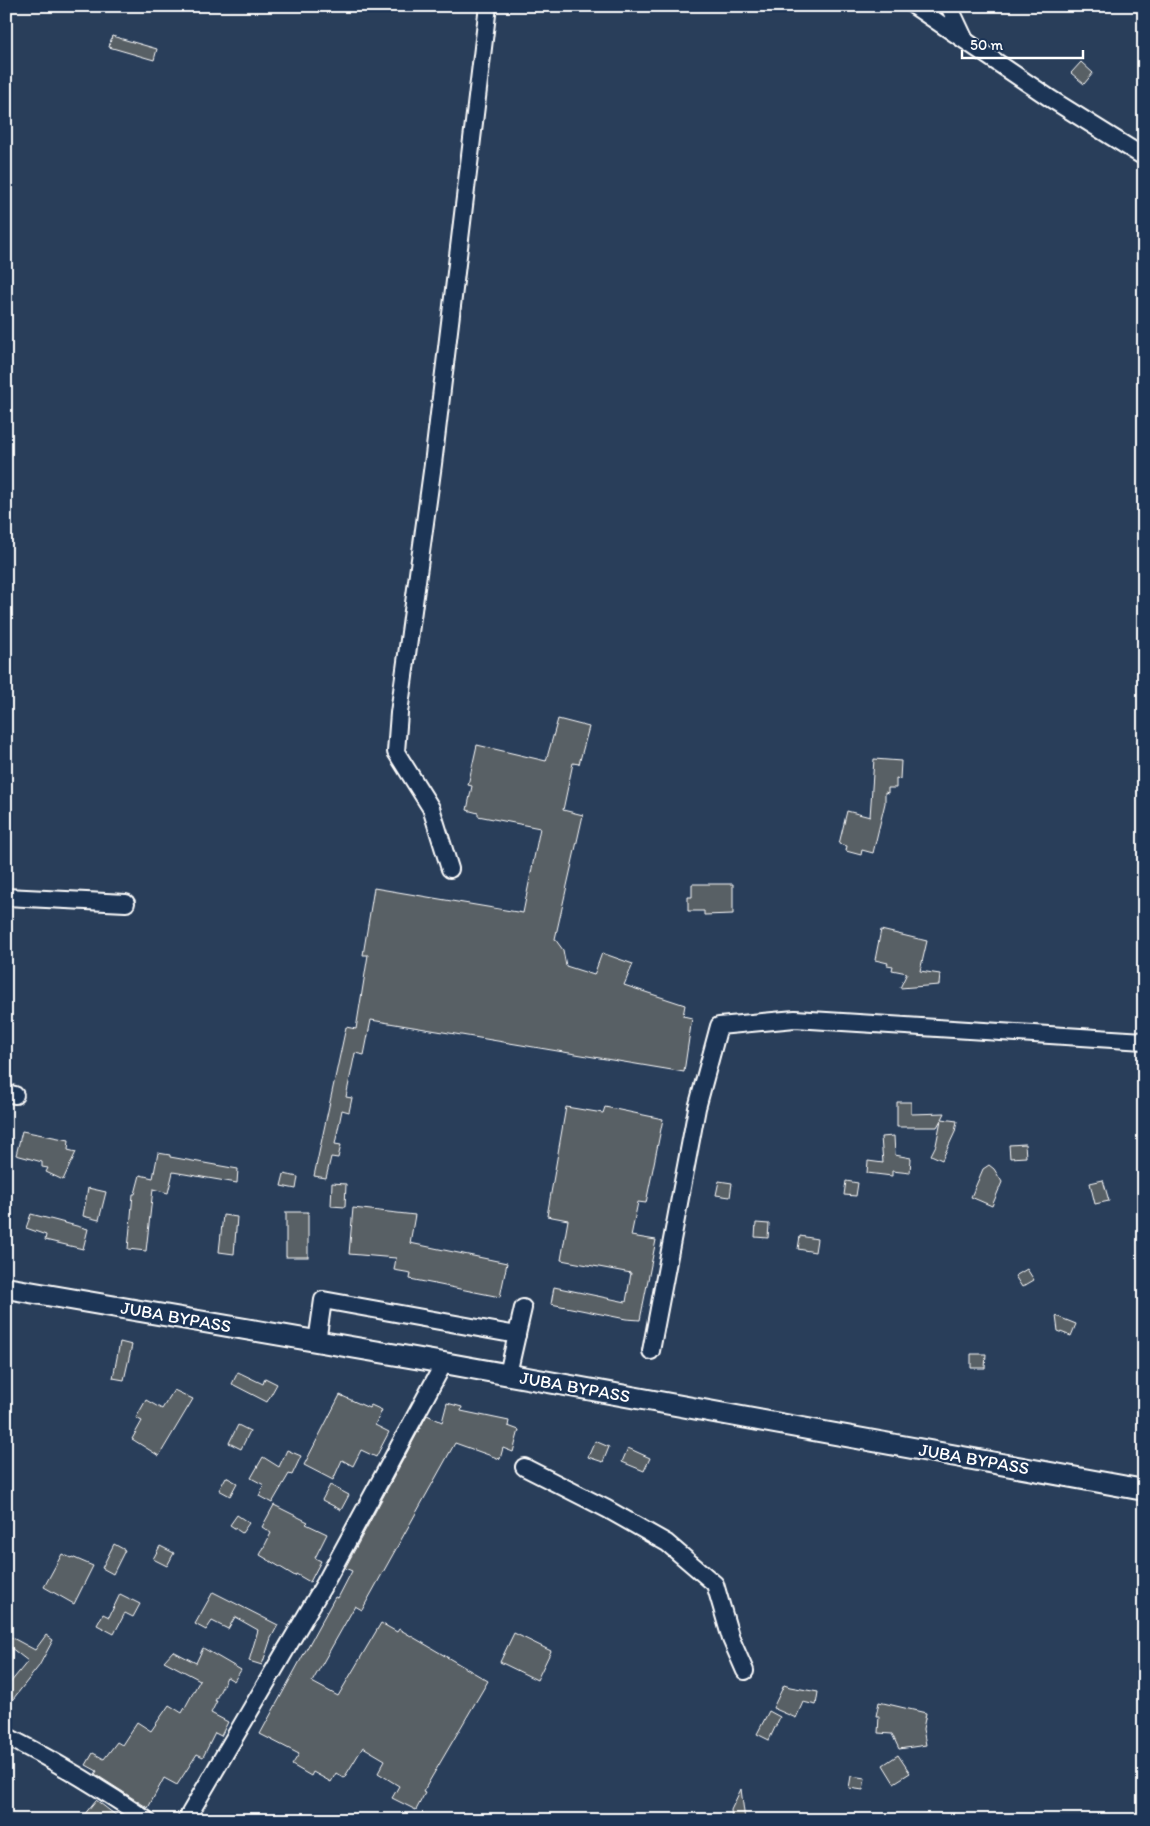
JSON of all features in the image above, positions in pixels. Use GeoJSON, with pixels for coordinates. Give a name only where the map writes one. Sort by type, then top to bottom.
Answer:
{"type":"FeatureCollection","features":[{"type":"Feature","properties":{"kind":"main road","name":"JUBA BYPASS"},"geometry":{"type":"LineString","coordinates":[[6,1288],[508,1374],[1144,1490]]}},
{"type":"Feature","properties":{"kind":"street"},"geometry":{"type":"LineString","coordinates":[[450,869],[430,808],[396,752],[400,704],[433,464],[488,6]]}},
{"type":"Feature","properties":{"kind":"street"},"geometry":{"type":"LineString","coordinates":[[914,6],[1051,99],[1144,157]]}},
{"type":"Feature","properties":{"kind":"street"},"geometry":{"type":"LineString","coordinates":[[949,6],[966,41]]}},
{"type":"Feature","properties":{"kind":"street"},"geometry":{"type":"LineString","coordinates":[[6,897],[126,903]]}},
{"type":"Feature","properties":{"kind":"street"},"geometry":{"type":"LineString","coordinates":[[651,1351],[697,1108],[719,1026],[795,1019],[1144,1041]]}},
{"type":"Feature","properties":{"kind":"street"},"geometry":{"type":"LineString","coordinates":[[317,1342],[323,1300],[517,1335]]}},
{"type":"Feature","properties":{"kind":"street"},"geometry":{"type":"LineString","coordinates":[[508,1374],[523,1308]]}},
{"type":"Feature","properties":{"kind":"street"},"geometry":{"type":"LineString","coordinates":[[186,1820],[324,1584],[444,1363]]}},
{"type":"Feature","properties":{"kind":"street"},"geometry":{"type":"LineString","coordinates":[[524,1466],[667,1543],[715,1584],[731,1639],[745,1671]]}},
{"type":"Feature","properties":{"kind":"street"},"geometry":{"type":"LineString","coordinates":[[6,1736],[53,1761],[147,1820]]}},
{"type":"Feature","properties":{"kind":"building"},"geometry":{"type":"Polygon","coordinates":[[[112,36],[157,49],[154,60],[109,47],[112,36]]]}},
{"type":"Feature","properties":{"kind":"building"},"geometry":{"type":"Polygon","coordinates":[[[1081,62],[1093,73],[1084,84],[1071,73],[1081,62]]]}},
{"type":"Feature","properties":{"kind":"building"},"geometry":{"type":"Polygon","coordinates":[[[558,719],[589,727],[579,764],[573,763],[563,810],[583,815],[555,939],[563,950],[566,966],[594,975],[602,953],[633,964],[624,985],[685,1005],[683,1016],[692,1018],[684,1072],[371,1020],[364,1055],[355,1053],[346,1097],[352,1098],[349,1112],[342,1110],[335,1144],[341,1145],[338,1158],[331,1157],[326,1178],[314,1176],[346,1027],[356,1029],[368,955],[363,955],[374,888],[523,913],[540,828],[478,816],[478,813],[467,810],[472,786],[468,785],[477,745],[546,761],[558,719]]]}},
{"type":"Feature","properties":{"kind":"building"},"geometry":{"type":"Polygon","coordinates":[[[874,759],[901,761],[900,779],[896,778],[896,788],[888,788],[888,793],[885,792],[885,803],[873,853],[862,850],[861,855],[846,851],[847,846],[839,844],[847,811],[870,817],[874,759]]]}},
{"type":"Feature","properties":{"kind":"building"},"geometry":{"type":"Polygon","coordinates":[[[692,884],[733,884],[733,914],[704,915],[704,911],[688,911],[688,897],[692,897],[692,884]]]}},
{"type":"Feature","properties":{"kind":"building"},"geometry":{"type":"Polygon","coordinates":[[[881,930],[927,941],[920,971],[940,974],[939,985],[900,988],[907,973],[892,970],[893,966],[887,965],[888,963],[875,960],[881,930]]]}},
{"type":"Feature","properties":{"kind":"building"},"geometry":{"type":"Polygon","coordinates":[[[897,1102],[911,1102],[911,1114],[945,1113],[942,1119],[957,1121],[955,1132],[942,1160],[931,1155],[936,1145],[941,1120],[937,1127],[897,1127],[897,1102]]]}},
{"type":"Feature","properties":{"kind":"building"},"geometry":{"type":"Polygon","coordinates":[[[566,1107],[603,1113],[605,1107],[663,1119],[646,1203],[638,1202],[631,1236],[656,1240],[640,1320],[551,1304],[554,1287],[626,1302],[631,1273],[561,1260],[568,1220],[547,1216],[566,1107]]]}},
{"type":"Feature","properties":{"kind":"building"},"geometry":{"type":"Polygon","coordinates":[[[22,1131],[69,1140],[68,1150],[76,1152],[63,1180],[46,1172],[48,1168],[42,1167],[42,1162],[16,1155],[22,1131]]]}},
{"type":"Feature","properties":{"kind":"building"},"geometry":{"type":"Polygon","coordinates":[[[894,1136],[895,1155],[911,1158],[910,1173],[892,1171],[892,1176],[867,1173],[868,1161],[883,1163],[881,1137],[894,1136]]]}},
{"type":"Feature","properties":{"kind":"building"},"geometry":{"type":"Polygon","coordinates":[[[1025,1144],[1026,1157],[1010,1158],[1009,1145],[1025,1144]]]}},
{"type":"Feature","properties":{"kind":"building"},"geometry":{"type":"Polygon","coordinates":[[[158,1153],[170,1155],[170,1157],[238,1169],[237,1183],[173,1172],[168,1193],[153,1189],[146,1251],[128,1249],[133,1194],[135,1194],[140,1175],[153,1178],[158,1153]]]}},
{"type":"Feature","properties":{"kind":"building"},"geometry":{"type":"Polygon","coordinates":[[[989,1165],[994,1169],[1002,1182],[992,1206],[971,1197],[983,1169],[989,1165]]]}},
{"type":"Feature","properties":{"kind":"building"},"geometry":{"type":"Polygon","coordinates":[[[284,1174],[298,1177],[296,1189],[281,1186],[284,1174]]]}},
{"type":"Feature","properties":{"kind":"building"},"geometry":{"type":"Polygon","coordinates":[[[1103,1180],[1109,1201],[1095,1204],[1090,1183],[1103,1180]]]}},
{"type":"Feature","properties":{"kind":"building"},"geometry":{"type":"Polygon","coordinates":[[[719,1181],[732,1183],[730,1197],[716,1195],[719,1181]]]}},
{"type":"Feature","properties":{"kind":"building"},"geometry":{"type":"Polygon","coordinates":[[[846,1181],[858,1183],[856,1196],[844,1195],[846,1181]]]}},
{"type":"Feature","properties":{"kind":"building"},"geometry":{"type":"Polygon","coordinates":[[[332,1183],[346,1184],[345,1207],[331,1206],[332,1183]]]}},
{"type":"Feature","properties":{"kind":"building"},"geometry":{"type":"Polygon","coordinates":[[[88,1188],[106,1192],[99,1220],[83,1216],[88,1188]]]}},
{"type":"Feature","properties":{"kind":"building"},"geometry":{"type":"Polygon","coordinates":[[[353,1208],[415,1215],[410,1243],[507,1263],[500,1297],[410,1279],[411,1273],[394,1270],[396,1258],[349,1254],[353,1208]]]}},
{"type":"Feature","properties":{"kind":"building"},"geometry":{"type":"Polygon","coordinates":[[[286,1212],[308,1212],[308,1257],[286,1257],[286,1212]]]}},
{"type":"Feature","properties":{"kind":"building"},"geometry":{"type":"Polygon","coordinates":[[[31,1214],[88,1229],[83,1249],[45,1240],[46,1235],[26,1228],[31,1214]]]}},
{"type":"Feature","properties":{"kind":"building"},"geometry":{"type":"Polygon","coordinates":[[[223,1215],[237,1217],[234,1254],[219,1252],[223,1215]]]}},
{"type":"Feature","properties":{"kind":"building"},"geometry":{"type":"Polygon","coordinates":[[[756,1223],[769,1224],[768,1238],[755,1237],[756,1223]]]}},
{"type":"Feature","properties":{"kind":"building"},"geometry":{"type":"Polygon","coordinates":[[[800,1236],[817,1239],[815,1252],[798,1249],[800,1236]]]}},
{"type":"Feature","properties":{"kind":"building"},"geometry":{"type":"Polygon","coordinates":[[[1027,1269],[1034,1280],[1022,1287],[1015,1276],[1027,1269]]]}},
{"type":"Feature","properties":{"kind":"building"},"geometry":{"type":"Polygon","coordinates":[[[1056,1316],[1076,1324],[1071,1336],[1058,1331],[1056,1316]]]}},
{"type":"Feature","properties":{"kind":"building"},"geometry":{"type":"Polygon","coordinates":[[[120,1342],[132,1345],[124,1380],[113,1378],[120,1342]]]}},
{"type":"Feature","properties":{"kind":"building"},"geometry":{"type":"Polygon","coordinates":[[[971,1354],[986,1354],[985,1368],[971,1368],[971,1354]]]}},
{"type":"Feature","properties":{"kind":"building"},"geometry":{"type":"Polygon","coordinates":[[[238,1372],[263,1384],[265,1378],[277,1384],[267,1402],[232,1384],[238,1372]]]}},
{"type":"Feature","properties":{"kind":"building"},"geometry":{"type":"Polygon","coordinates":[[[174,1390],[193,1399],[159,1456],[132,1439],[142,1421],[136,1418],[146,1400],[162,1409],[174,1390]]]}},
{"type":"Feature","properties":{"kind":"building"},"geometry":{"type":"Polygon","coordinates":[[[340,1395],[369,1408],[371,1405],[382,1410],[375,1425],[389,1432],[376,1457],[361,1450],[353,1466],[342,1460],[333,1480],[304,1465],[340,1395]]]}},
{"type":"Feature","properties":{"kind":"building"},"geometry":{"type":"Polygon","coordinates":[[[447,1403],[462,1407],[461,1411],[509,1421],[508,1426],[519,1430],[513,1452],[503,1448],[500,1459],[455,1443],[362,1610],[355,1606],[312,1682],[338,1696],[381,1623],[397,1632],[399,1629],[488,1681],[423,1792],[425,1793],[416,1810],[392,1798],[399,1786],[378,1773],[385,1760],[363,1747],[344,1778],[336,1773],[331,1782],[313,1772],[311,1776],[292,1765],[299,1754],[260,1734],[335,1597],[338,1598],[352,1571],[345,1568],[427,1415],[442,1422],[447,1403]]]}},
{"type":"Feature","properties":{"kind":"building"},"geometry":{"type":"Polygon","coordinates":[[[238,1425],[250,1431],[241,1449],[229,1443],[238,1425]]]}},
{"type":"Feature","properties":{"kind":"building"},"geometry":{"type":"Polygon","coordinates":[[[595,1441],[609,1447],[603,1462],[588,1457],[595,1441]]]}},
{"type":"Feature","properties":{"kind":"building"},"geometry":{"type":"Polygon","coordinates":[[[628,1448],[650,1458],[644,1471],[622,1462],[628,1448]]]}},
{"type":"Feature","properties":{"kind":"building"},"geometry":{"type":"Polygon","coordinates":[[[287,1450],[301,1456],[292,1475],[289,1474],[272,1503],[259,1496],[264,1485],[251,1478],[263,1457],[279,1467],[287,1450]]]}},
{"type":"Feature","properties":{"kind":"building"},"geometry":{"type":"Polygon","coordinates":[[[226,1477],[237,1483],[230,1496],[219,1490],[226,1477]]]}},
{"type":"Feature","properties":{"kind":"building"},"geometry":{"type":"Polygon","coordinates":[[[330,1485],[349,1495],[341,1510],[322,1500],[330,1485]]]}},
{"type":"Feature","properties":{"kind":"building"},"geometry":{"type":"Polygon","coordinates":[[[274,1505],[327,1534],[315,1558],[321,1561],[310,1582],[296,1574],[295,1576],[260,1555],[271,1533],[262,1527],[274,1505]]]}},
{"type":"Feature","properties":{"kind":"building"},"geometry":{"type":"Polygon","coordinates":[[[237,1515],[249,1523],[242,1533],[230,1525],[237,1515]]]}},
{"type":"Feature","properties":{"kind":"building"},"geometry":{"type":"Polygon","coordinates":[[[114,1544],[125,1550],[113,1574],[102,1568],[114,1544]]]}},
{"type":"Feature","properties":{"kind":"building"},"geometry":{"type":"Polygon","coordinates":[[[160,1546],[174,1553],[167,1566],[153,1559],[160,1546]]]}},
{"type":"Feature","properties":{"kind":"building"},"geometry":{"type":"Polygon","coordinates":[[[62,1554],[93,1566],[74,1604],[44,1587],[62,1554]]]}},
{"type":"Feature","properties":{"kind":"building"},"geometry":{"type":"Polygon","coordinates":[[[213,1592],[278,1625],[271,1638],[262,1665],[249,1661],[258,1630],[235,1617],[228,1629],[212,1621],[206,1630],[195,1624],[213,1592]]]}},
{"type":"Feature","properties":{"kind":"building"},"geometry":{"type":"Polygon","coordinates":[[[120,1594],[140,1604],[133,1617],[125,1613],[114,1634],[97,1625],[103,1614],[109,1617],[120,1594]]]}},
{"type":"Feature","properties":{"kind":"building"},"geometry":{"type":"Polygon","coordinates":[[[514,1633],[551,1651],[537,1680],[500,1662],[514,1633]]]}},
{"type":"Feature","properties":{"kind":"building"},"geometry":{"type":"Polygon","coordinates":[[[46,1635],[53,1640],[39,1666],[6,1708],[6,1688],[28,1661],[6,1644],[6,1640],[9,1636],[35,1650],[46,1635]]]}},
{"type":"Feature","properties":{"kind":"building"},"geometry":{"type":"Polygon","coordinates":[[[203,1648],[241,1670],[234,1681],[227,1677],[211,1713],[228,1722],[221,1736],[215,1733],[203,1757],[197,1754],[177,1785],[164,1778],[148,1808],[95,1774],[97,1771],[86,1765],[93,1753],[104,1759],[117,1742],[122,1745],[137,1722],[151,1731],[169,1705],[182,1713],[200,1680],[164,1661],[173,1651],[196,1663],[203,1648]]]}},
{"type":"Feature","properties":{"kind":"building"},"geometry":{"type":"Polygon","coordinates":[[[784,1685],[818,1692],[816,1705],[803,1702],[796,1718],[773,1708],[784,1685]]]}},
{"type":"Feature","properties":{"kind":"building"},"geometry":{"type":"Polygon","coordinates":[[[879,1702],[926,1713],[923,1729],[926,1745],[899,1749],[892,1734],[878,1733],[879,1716],[876,1716],[879,1702]]]}},
{"type":"Feature","properties":{"kind":"building"},"geometry":{"type":"Polygon","coordinates":[[[769,1711],[780,1717],[769,1740],[757,1734],[769,1711]]]}},
{"type":"Feature","properties":{"kind":"building"},"geometry":{"type":"Polygon","coordinates":[[[898,1755],[910,1773],[894,1783],[883,1765],[898,1755]]]}},
{"type":"Feature","properties":{"kind":"building"},"geometry":{"type":"Polygon","coordinates":[[[851,1776],[865,1778],[863,1790],[849,1788],[851,1776]]]}},
{"type":"Feature","properties":{"kind":"building"},"geometry":{"type":"Polygon","coordinates":[[[741,1789],[745,1820],[732,1820],[731,1810],[741,1789]]]}},
{"type":"Feature","properties":{"kind":"building"},"geometry":{"type":"Polygon","coordinates":[[[96,1800],[122,1820],[80,1820],[96,1800]]]}}]}
